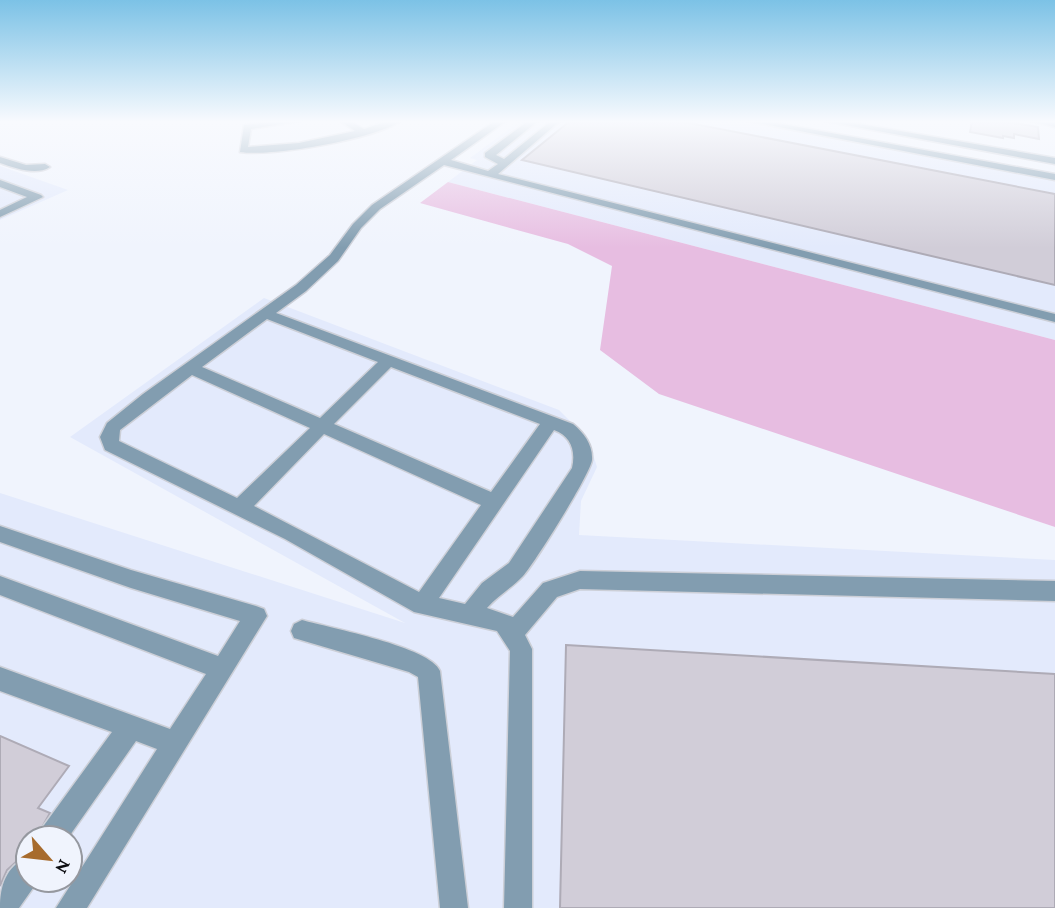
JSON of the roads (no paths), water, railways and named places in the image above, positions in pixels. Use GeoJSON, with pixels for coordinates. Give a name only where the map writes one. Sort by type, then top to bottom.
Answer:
{"type":"FeatureCollection","features":[{"type":"Feature","properties":{"kind":"street"},"geometry":{"type":"LineString","coordinates":[[10,163],[21,167],[46,167]]}},
{"type":"Feature","properties":{"kind":"street"},"geometry":{"type":"LineString","coordinates":[[440,163],[376,207],[357,226],[334,258],[270,312],[113,427],[109,437],[111,445],[292,533],[422,605],[504,622],[521,649],[517,908]]}},
{"type":"Feature","properties":{"kind":"street"},"geometry":{"type":"LineString","coordinates":[[451,163],[1055,318]]}},
{"type":"Feature","properties":{"kind":"street"},"geometry":{"type":"LineString","coordinates":[[490,175],[504,163]]}},
{"type":"Feature","properties":{"kind":"street"},"geometry":{"type":"LineString","coordinates":[[981,163],[1055,177]]}},
{"type":"Feature","properties":{"kind":"street"},"geometry":{"type":"LineString","coordinates":[[0,214],[37,197],[1,182],[21,167]]}},
{"type":"Feature","properties":{"kind":"street"},"geometry":{"type":"LineString","coordinates":[[0,202],[23,192]]}},
{"type":"Feature","properties":{"kind":"street"},"geometry":{"type":"LineString","coordinates":[[270,312],[567,428],[576,435],[585,456],[581,470],[516,569],[489,590],[470,614]]}},
{"type":"Feature","properties":{"kind":"street"},"geometry":{"type":"LineString","coordinates":[[240,508],[389,360]]}},
{"type":"Feature","properties":{"kind":"street"},"geometry":{"type":"LineString","coordinates":[[191,368],[494,502]]}},
{"type":"Feature","properties":{"kind":"street"},"geometry":{"type":"LineString","coordinates":[[422,605],[550,422]]}},
{"type":"Feature","properties":{"kind":"street"},"geometry":{"type":"LineString","coordinates":[[0,534],[131,579],[256,616],[70,908]]}},
{"type":"Feature","properties":{"kind":"street"},"geometry":{"type":"LineString","coordinates":[[512,634],[550,590],[580,580],[1055,591]]}},
{"type":"Feature","properties":{"kind":"street"},"geometry":{"type":"LineString","coordinates":[[0,584],[223,669]]}},
{"type":"Feature","properties":{"kind":"street"},"geometry":{"type":"LineString","coordinates":[[302,631],[414,662],[429,671],[454,908]]}},
{"type":"Feature","properties":{"kind":"street"},"geometry":{"type":"LineString","coordinates":[[0,679],[175,744]]}},
{"type":"Feature","properties":{"kind":"street"},"geometry":{"type":"LineString","coordinates":[[62,824],[131,727]]}},
{"type":"Feature","properties":{"kind":"street"},"geometry":{"type":"LineString","coordinates":[[2,908],[14,891]]}}]}
